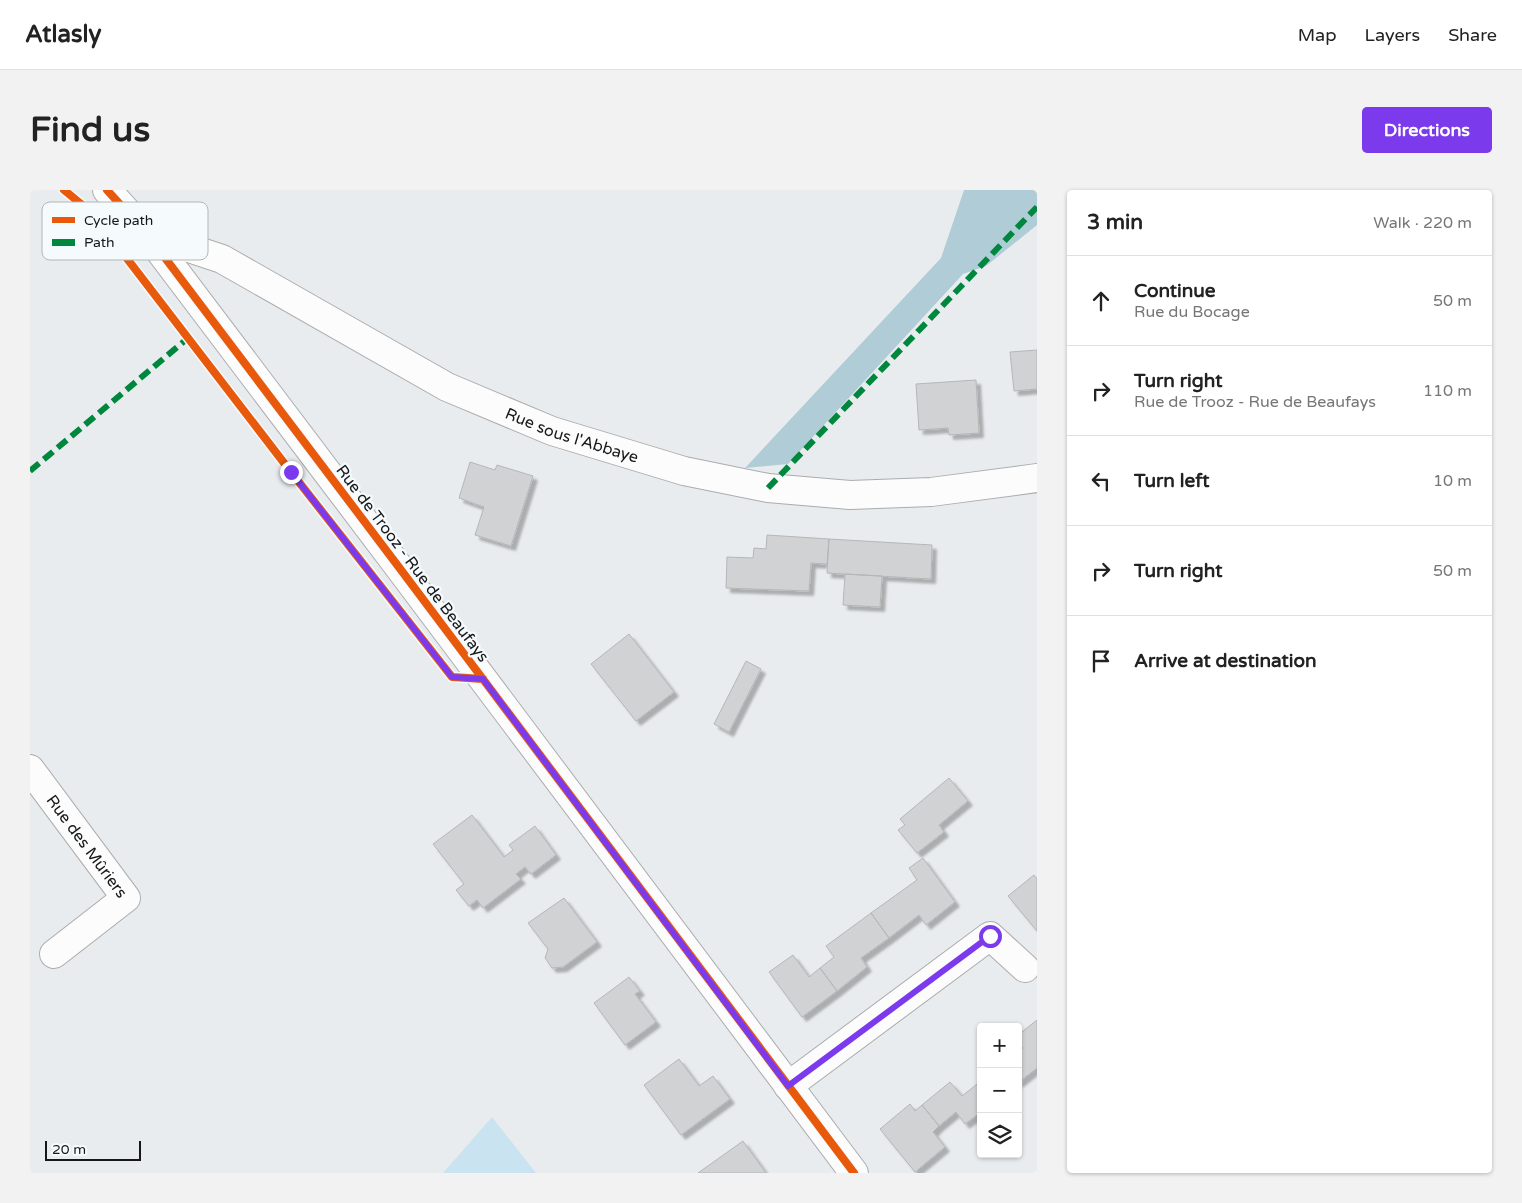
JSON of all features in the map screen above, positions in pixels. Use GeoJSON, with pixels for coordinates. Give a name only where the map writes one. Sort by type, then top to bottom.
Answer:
{"type":"FeatureCollection","features":[{"type":"Feature","properties":{"kind":"street","name":"Rue de Trooz - Rue de Beaufays"},"geometry":{"type":"LineString","coordinates":[[107,190],[118,202]]}},
{"type":"Feature","properties":{"kind":"street","name":"Rue sous l'Abbaye"},"geometry":{"type":"LineString","coordinates":[[208,254],[222,259],[447,387],[552,431],[684,471],[768,488],[850,495],[931,492],[1037,478]]}},
{"type":"Feature","properties":{"kind":"street","name":"Rue de Trooz - Rue de Beaufays"},"geometry":{"type":"LineString","coordinates":[[167,260],[854,1173]]}},
{"type":"Feature","properties":{"kind":"street","name":"Rue des Mûriers"},"geometry":{"type":"LineString","coordinates":[[30,769],[126,898],[54,954]]}},
{"type":"Feature","properties":{"kind":"street"},"geometry":{"type":"LineString","coordinates":[[788,1086],[990,936],[1025,968]]}},
{"type":"Feature","properties":{"kind":"shaded area"},"geometry":{"type":"Polygon","coordinates":[[[964,190],[1037,190],[1037,225],[986,266],[963,274],[788,464],[745,468],[941,258],[964,190]]]}},
{"type":"Feature","properties":{"kind":"shaded area"},"geometry":{"type":"Polygon","coordinates":[[[492,1117],[536,1173],[443,1173],[492,1117]]]}},
{"type":"Feature","properties":{"kind":"building"},"geometry":{"type":"Polygon","coordinates":[[[1037,350],[1037,389],[1014,391],[1010,352],[1037,350]]]}},
{"type":"Feature","properties":{"kind":"building"},"geometry":{"type":"Polygon","coordinates":[[[976,380],[979,433],[949,435],[948,428],[919,430],[916,384],[976,380]]]}},
{"type":"Feature","properties":{"kind":"building"},"geometry":{"type":"Polygon","coordinates":[[[470,462],[495,470],[497,465],[533,476],[511,546],[475,535],[484,507],[459,498],[470,462]]]}},
{"type":"Feature","properties":{"kind":"building"},"geometry":{"type":"Polygon","coordinates":[[[767,535],[829,539],[827,564],[811,563],[809,591],[726,588],[727,557],[753,558],[754,548],[766,549],[767,535]]]}},
{"type":"Feature","properties":{"kind":"building"},"geometry":{"type":"Polygon","coordinates":[[[829,539],[932,545],[931,579],[827,573],[829,539]]]}},
{"type":"Feature","properties":{"kind":"building"},"geometry":{"type":"Polygon","coordinates":[[[845,574],[882,576],[880,607],[843,605],[845,574]]]}},
{"type":"Feature","properties":{"kind":"building"},"geometry":{"type":"Polygon","coordinates":[[[629,634],[674,692],[636,721],[591,664],[629,634]]]}},
{"type":"Feature","properties":{"kind":"building"},"geometry":{"type":"Polygon","coordinates":[[[746,661],[761,669],[729,732],[714,724],[746,661]]]}},
{"type":"Feature","properties":{"kind":"building"},"geometry":{"type":"Polygon","coordinates":[[[949,778],[968,801],[939,825],[944,832],[917,853],[898,830],[905,825],[900,819],[949,778]]]}},
{"type":"Feature","properties":{"kind":"building"},"geometry":{"type":"Polygon","coordinates":[[[472,815],[504,857],[513,850],[509,845],[535,826],[556,855],[531,874],[525,867],[516,874],[521,879],[483,908],[477,900],[469,906],[456,890],[464,884],[433,844],[472,815]]]}},
{"type":"Feature","properties":{"kind":"building"},"geometry":{"type":"Polygon","coordinates":[[[923,858],[955,902],[926,925],[919,915],[889,938],[871,913],[917,880],[909,868],[923,858]]]}},
{"type":"Feature","properties":{"kind":"building"},"geometry":{"type":"Polygon","coordinates":[[[1034,875],[1037,879],[1037,931],[1008,896],[1034,875]]]}},
{"type":"Feature","properties":{"kind":"building"},"geometry":{"type":"Polygon","coordinates":[[[564,898],[597,942],[563,967],[552,968],[545,958],[548,949],[528,923],[564,898]]]}},
{"type":"Feature","properties":{"kind":"building"},"geometry":{"type":"Polygon","coordinates":[[[871,913],[889,938],[861,958],[867,967],[837,991],[820,968],[834,957],[826,946],[871,913]]]}},
{"type":"Feature","properties":{"kind":"building"},"geometry":{"type":"Polygon","coordinates":[[[793,955],[809,977],[820,968],[837,991],[802,1017],[769,972],[793,955]]]}},
{"type":"Feature","properties":{"kind":"building"},"geometry":{"type":"Polygon","coordinates":[[[629,977],[640,991],[635,994],[656,1022],[625,1045],[594,1003],[629,977]]]}},
{"type":"Feature","properties":{"kind":"building"},"geometry":{"type":"Polygon","coordinates":[[[1037,1020],[1037,1068],[1022,1080],[1023,1048],[1022,1032],[1037,1020]]]}},
{"type":"Feature","properties":{"kind":"building"},"geometry":{"type":"Polygon","coordinates":[[[679,1059],[699,1086],[713,1076],[730,1099],[681,1135],[644,1085],[679,1059]]]}},
{"type":"Feature","properties":{"kind":"building"},"geometry":{"type":"Polygon","coordinates":[[[950,1082],[962,1096],[977,1084],[977,1115],[965,1124],[956,1112],[939,1126],[922,1105],[950,1082]]]}},
{"type":"Feature","properties":{"kind":"building"},"geometry":{"type":"Polygon","coordinates":[[[910,1104],[915,1111],[922,1105],[939,1126],[933,1132],[945,1147],[915,1172],[880,1129],[910,1104]]]}},
{"type":"Feature","properties":{"kind":"building"},"geometry":{"type":"Polygon","coordinates":[[[743,1141],[766,1173],[698,1173],[743,1141]]]}},
{"type":"Feature","properties":{"kind":"marked path"},"geometry":{"type":"LineString","coordinates":[[768,488],[1037,207]]}},
{"type":"Feature","properties":{"kind":"marked path"},"geometry":{"type":"LineString","coordinates":[[30,471],[188,338]]}},
{"type":"Feature","properties":{"kind":"cycle path"},"geometry":{"type":"LineString","coordinates":[[64,190],[79,202]]}},
{"type":"Feature","properties":{"kind":"cycle path"},"geometry":{"type":"LineString","coordinates":[[107,190],[118,202]]}},
{"type":"Feature","properties":{"kind":"cycle path"},"geometry":{"type":"LineString","coordinates":[[128,260],[452,677],[483,679]]}},
{"type":"Feature","properties":{"kind":"cycle path"},"geometry":{"type":"LineString","coordinates":[[167,260],[854,1173]]}},
{"type":"Feature","properties":{"kind":"route"},"geometry":{"type":"LineString","coordinates":[[291,472],[452,677],[483,679],[788,1086],[990,936]]}}]}
